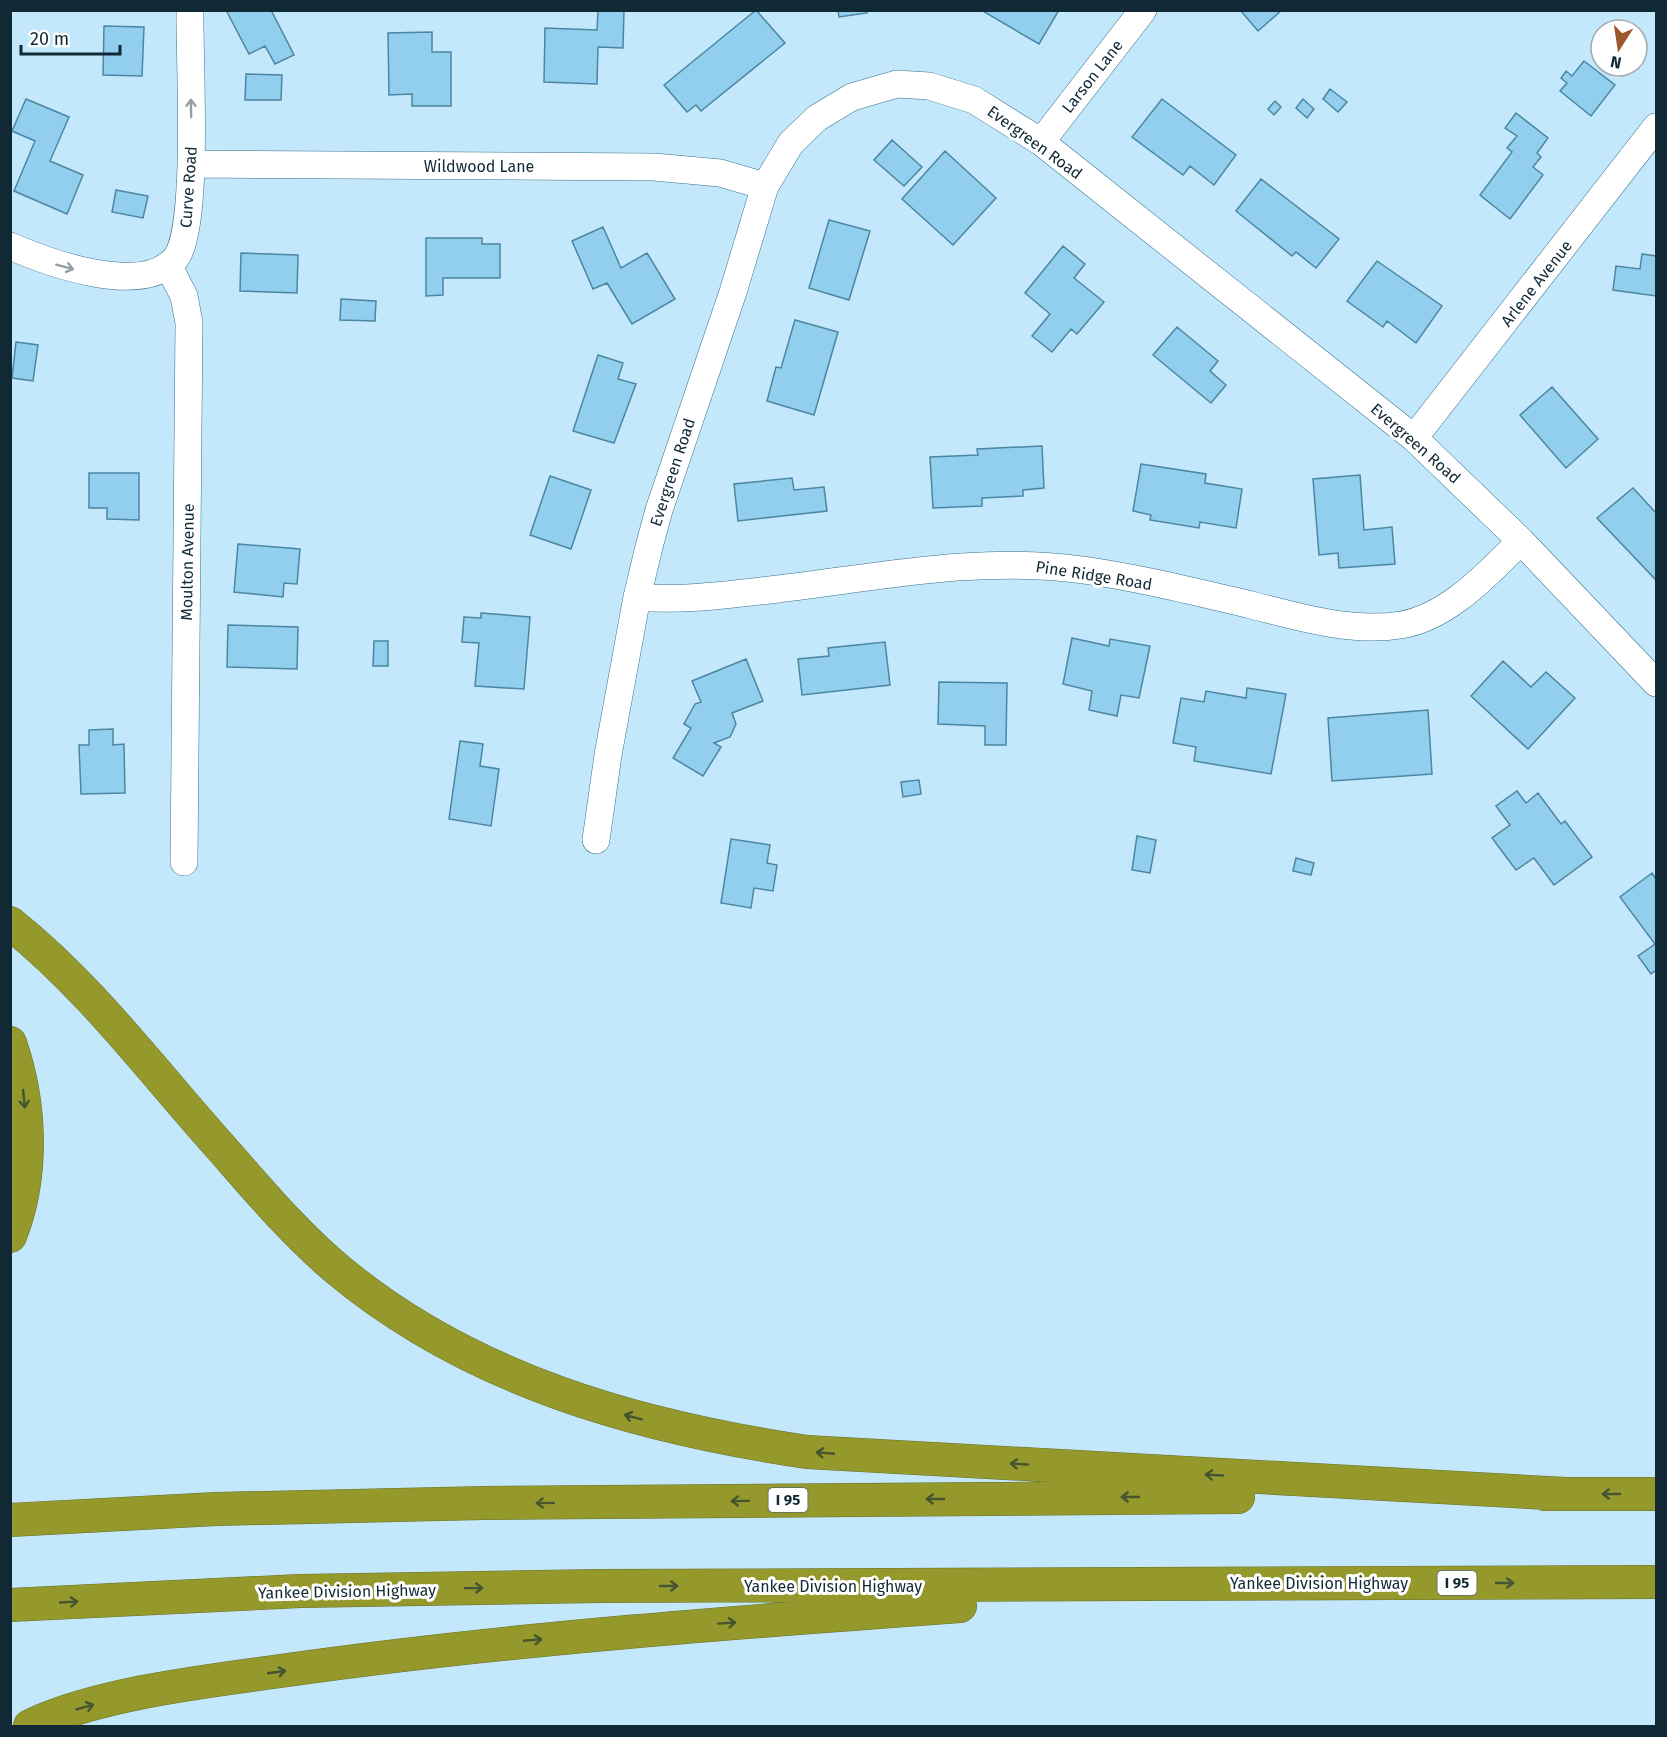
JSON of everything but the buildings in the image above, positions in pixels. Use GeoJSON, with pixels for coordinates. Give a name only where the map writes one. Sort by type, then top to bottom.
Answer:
{"type":"FeatureCollection","features":[{"type":"Feature","properties":{"kind":"highway"},"geometry":{"type":"LineString","coordinates":[[10,923],[115,1022],[216,1142],[304,1238],[335,1267],[396,1314],[435,1337],[503,1372],[569,1397],[632,1417],[693,1432],[807,1452],[1566,1494]]}},
{"type":"Feature","properties":{"kind":"highway"},"geometry":{"type":"LineString","coordinates":[[10,1043],[24,1093],[27,1150],[20,1205],[10,1236]]}},
{"type":"Feature","properties":{"kind":"highway","name":"I 95"},"geometry":{"type":"LineString","coordinates":[[10,1520],[216,1509],[484,1503],[1656,1494]]}},
{"type":"Feature","properties":{"kind":"highway","name":"Yankee Division Highway"},"geometry":{"type":"LineString","coordinates":[[10,1605],[300,1591],[599,1586],[1656,1582]]}},
{"type":"Feature","properties":{"kind":"highway"},"geometry":{"type":"LineString","coordinates":[[30,1726],[51,1716],[151,1692],[401,1654],[656,1629],[1258,1583]]}},
{"type":"Feature","properties":{"kind":"street","name":"Curve Road"},"geometry":{"type":"LineString","coordinates":[[168,265],[176,258],[182,246],[192,164],[190,10]]}},
{"type":"Feature","properties":{"kind":"street","name":"Larson Lane"},"geometry":{"type":"LineString","coordinates":[[1041,142],[1143,10]]}},
{"type":"Feature","properties":{"kind":"street","name":"Evergreen Road"},"geometry":{"type":"LineString","coordinates":[[596,840],[608,755],[637,597],[659,510],[733,292],[765,186],[781,157],[801,131],[852,97],[884,87],[914,84],[946,89],[985,105],[1041,142],[1414,438],[1521,541],[1656,683]]}},
{"type":"Feature","properties":{"kind":"street","name":"Arlene Avenue"},"geometry":{"type":"LineString","coordinates":[[1414,438],[1654,136]]}},
{"type":"Feature","properties":{"kind":"street","name":"Wildwood Lane"},"geometry":{"type":"LineString","coordinates":[[192,164],[654,167],[720,173],[765,186]]}},
{"type":"Feature","properties":{"kind":"street"},"geometry":{"type":"LineString","coordinates":[[10,246],[40,259],[91,272],[144,275],[156,272],[168,265]]}},
{"type":"Feature","properties":{"kind":"street","name":"Moulton Avenue"},"geometry":{"type":"LineString","coordinates":[[168,265],[184,296],[189,323],[184,862]]}},
{"type":"Feature","properties":{"kind":"street","name":"Pine Ridge Road"},"geometry":{"type":"LineString","coordinates":[[637,597],[699,598],[946,567],[1021,564],[1103,573],[1305,618],[1345,625],[1379,627],[1410,623],[1435,613],[1475,584],[1521,541]]}}]}
